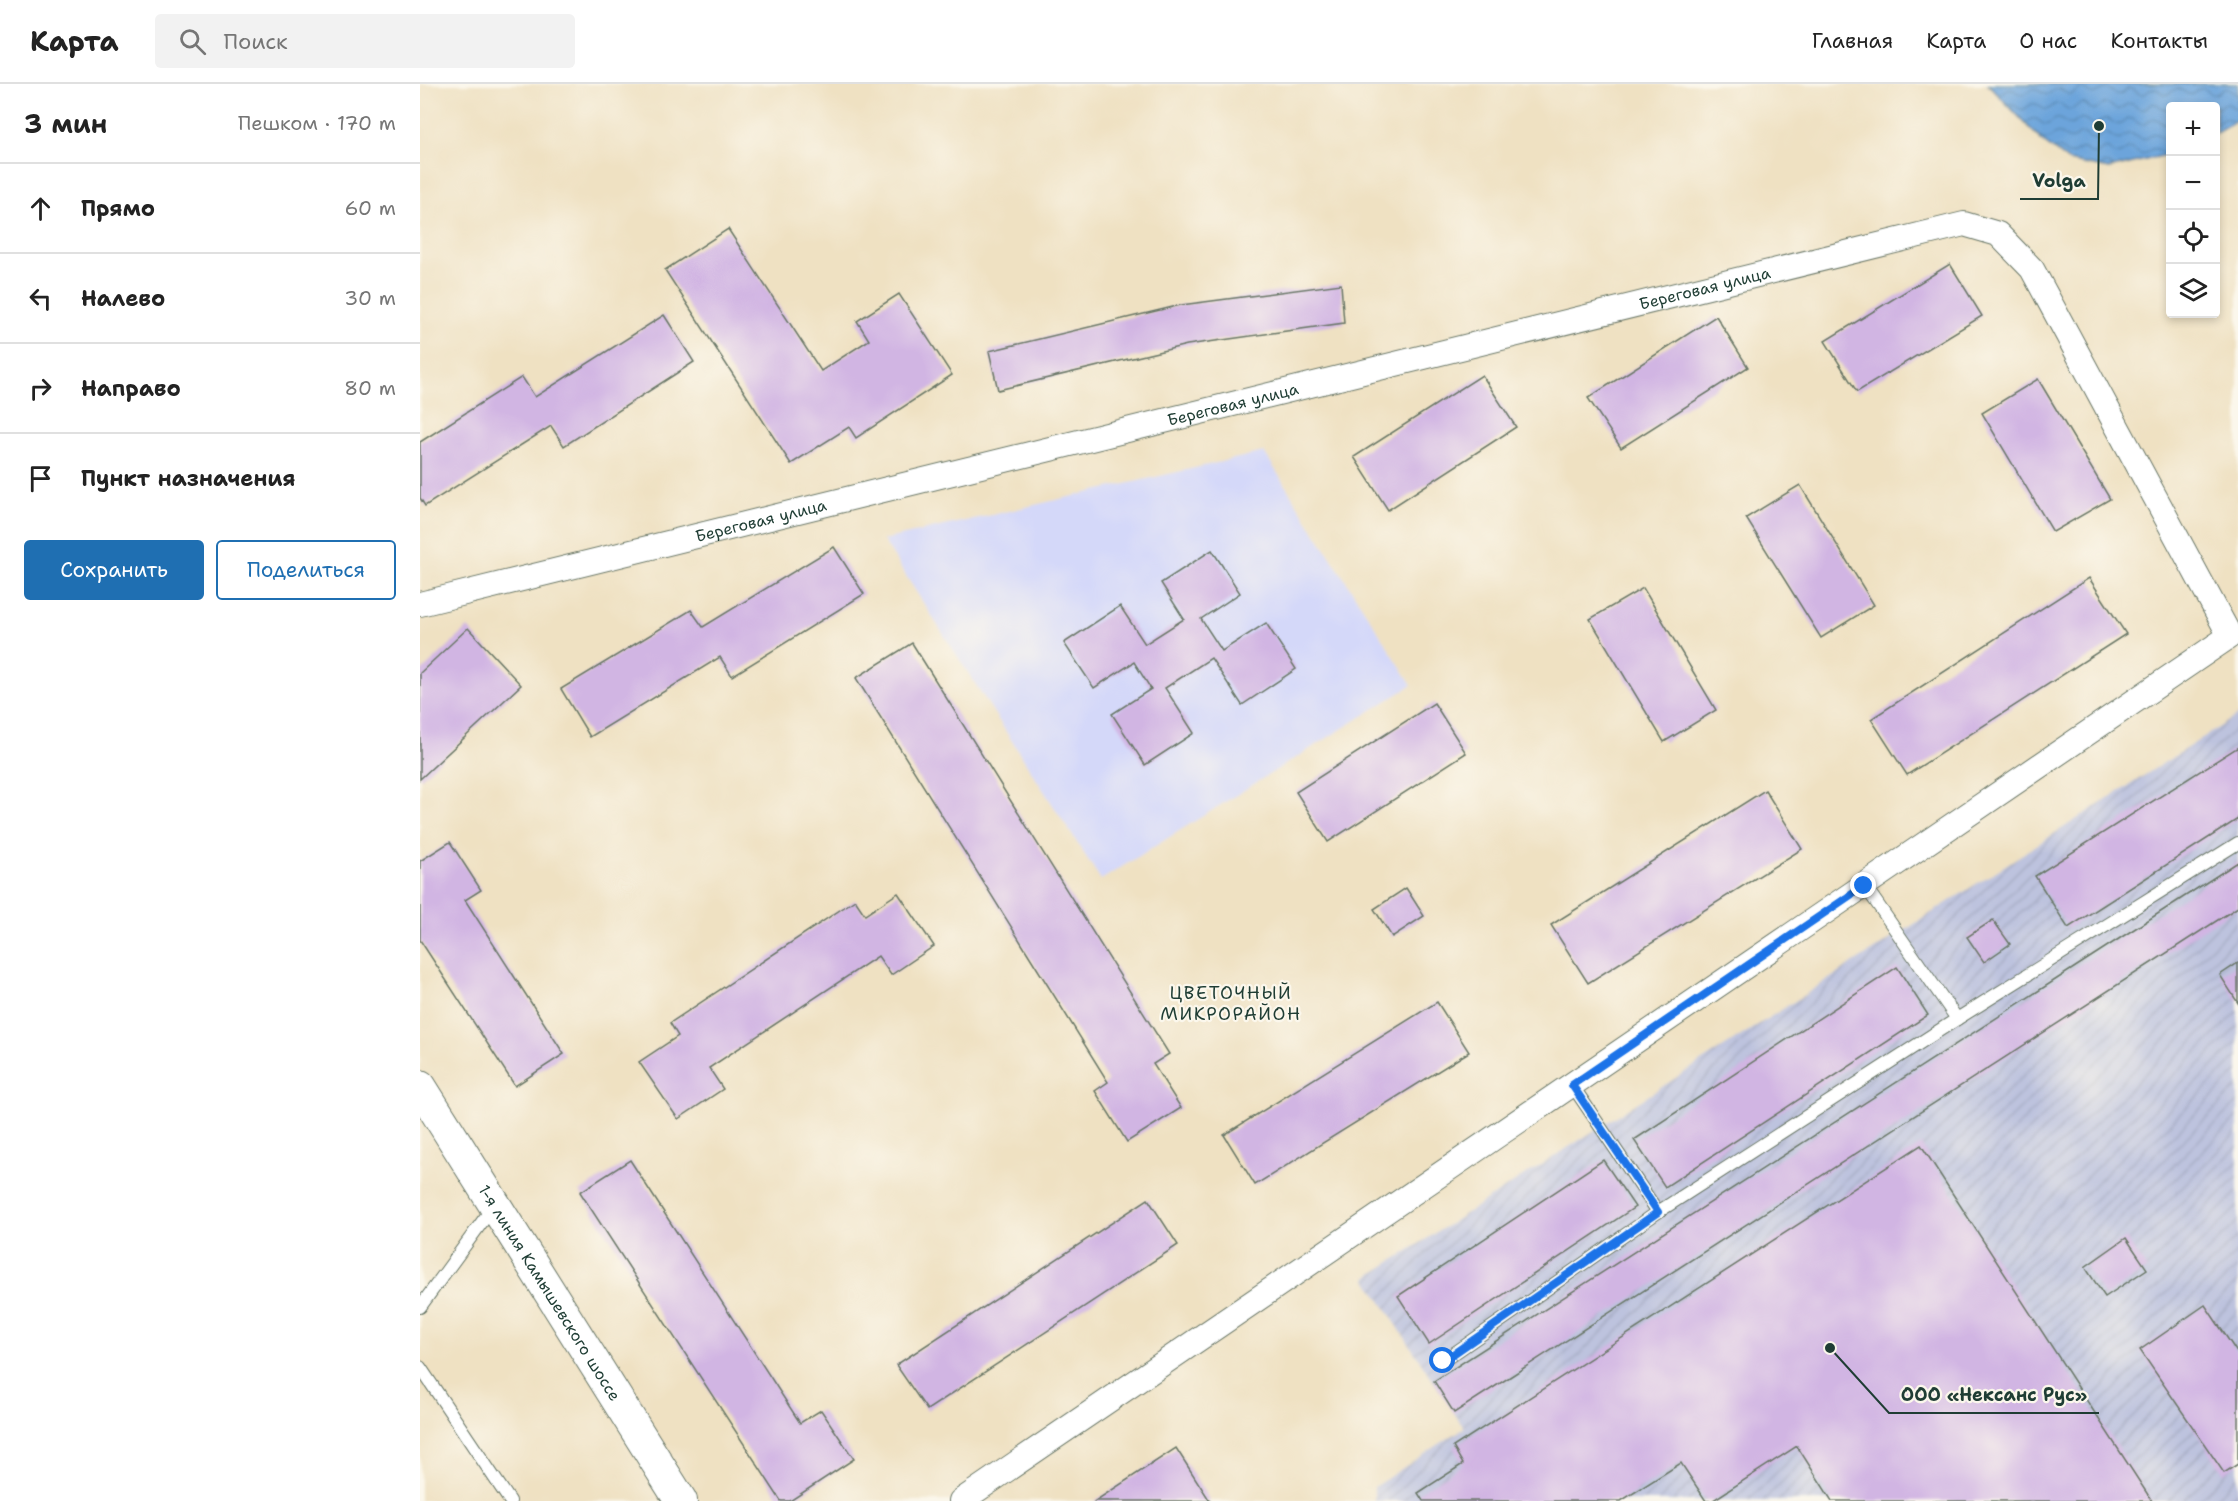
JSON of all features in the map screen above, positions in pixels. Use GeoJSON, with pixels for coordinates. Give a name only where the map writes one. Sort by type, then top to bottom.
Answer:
{"type":"FeatureCollection","features":[{"type":"Feature","properties":{"kind":"street","name":"Береговая улица"},"geometry":{"type":"LineString","coordinates":[[420,604],[1964,224],[1998,234],[2032,268],[2234,638]]}},
{"type":"Feature","properties":{"kind":"street"},"geometry":{"type":"LineString","coordinates":[[961,1501],[1864,886],[2234,638]]}},
{"type":"Feature","properties":{"kind":"street","name":"1-я линия Камышевского шоссе"},"geometry":{"type":"LineString","coordinates":[[420,1086],[681,1501]]}},
{"type":"Feature","properties":{"kind":"lane"},"geometry":{"type":"LineString","coordinates":[[1443,1361],[1658,1212],[1957,1019],[2238,843]]}},
{"type":"Feature","properties":{"kind":"lane"},"geometry":{"type":"LineString","coordinates":[[1864,886],[1957,1019]]}},
{"type":"Feature","properties":{"kind":"lane"},"geometry":{"type":"LineString","coordinates":[[1572,1085],[1658,1212]]}},
{"type":"Feature","properties":{"kind":"lane"},"geometry":{"type":"LineString","coordinates":[[420,1306],[496,1204]]}},
{"type":"Feature","properties":{"kind":"lane"},"geometry":{"type":"LineString","coordinates":[[420,1367],[510,1501]]}},
{"type":"Feature","properties":{"kind":"shaded area"},"geometry":{"type":"Polygon","coordinates":[[[1264,452],[1412,685],[1101,880],[883,540],[1264,452]]]}},
{"type":"Feature","properties":{"kind":"shaded area"},"geometry":{"type":"Polygon","coordinates":[[[2238,715],[2238,1501],[1374,1501],[1374,1487],[1464,1428],[1366,1278],[2238,715]]]}},
{"type":"Feature","properties":{"kind":"water"},"geometry":{"type":"Polygon","coordinates":[[[1988,84],[2238,84],[2238,120],[2220,131],[2220,102],[2166,102],[2166,155],[2109,169],[2068,161],[2041,140],[1988,84]]]}},
{"type":"Feature","properties":{"kind":"building"},"geometry":{"type":"Polygon","coordinates":[[[728,229],[821,371],[869,340],[857,321],[899,294],[952,375],[856,438],[849,427],[791,464],[665,270],[728,229]]]}},
{"type":"Feature","properties":{"kind":"building"},"geometry":{"type":"Polygon","coordinates":[[[1950,264],[1982,316],[1857,392],[1825,341],[1950,264]]]}},
{"type":"Feature","properties":{"kind":"building"},"geometry":{"type":"Polygon","coordinates":[[[1341,284],[1344,323],[1187,345],[998,390],[989,351],[1181,305],[1341,284]]]}},
{"type":"Feature","properties":{"kind":"building"},"geometry":{"type":"Polygon","coordinates":[[[664,315],[694,362],[564,446],[551,426],[425,506],[420,498],[420,442],[522,377],[535,397],[664,315]]]}},
{"type":"Feature","properties":{"kind":"building"},"geometry":{"type":"Polygon","coordinates":[[[1716,316],[1748,367],[1621,448],[1588,398],[1716,316]]]}},
{"type":"Feature","properties":{"kind":"building"},"geometry":{"type":"Polygon","coordinates":[[[1482,375],[1516,427],[1388,510],[1354,457],[1482,375]]]}},
{"type":"Feature","properties":{"kind":"building"},"geometry":{"type":"Polygon","coordinates":[[[2038,379],[2110,499],[2053,532],[1982,413],[2038,379]]]}},
{"type":"Feature","properties":{"kind":"building"},"geometry":{"type":"Polygon","coordinates":[[[1800,485],[1874,605],[1821,638],[1746,518],[1800,485]]]}},
{"type":"Feature","properties":{"kind":"building"},"geometry":{"type":"Polygon","coordinates":[[[834,547],[864,594],[732,676],[720,657],[590,737],[561,689],[691,610],[703,627],[834,547]]]}},
{"type":"Feature","properties":{"kind":"building"},"geometry":{"type":"Polygon","coordinates":[[[1212,550],[1240,593],[1201,619],[1222,651],[1266,623],[1296,669],[1242,705],[1211,658],[1165,688],[1194,733],[1145,765],[1112,714],[1151,689],[1134,662],[1094,688],[1064,643],[1120,606],[1145,644],[1184,619],[1161,583],[1212,550]]]}},
{"type":"Feature","properties":{"kind":"building"},"geometry":{"type":"Polygon","coordinates":[[[2089,578],[2126,634],[1907,775],[1871,719],[2089,578]]]}},
{"type":"Feature","properties":{"kind":"building"},"geometry":{"type":"Polygon","coordinates":[[[1643,588],[1716,710],[1664,742],[1590,619],[1643,588]]]}},
{"type":"Feature","properties":{"kind":"building"},"geometry":{"type":"Polygon","coordinates":[[[468,628],[521,685],[420,779],[420,673],[468,628]]]}},
{"type":"Feature","properties":{"kind":"building"},"geometry":{"type":"Polygon","coordinates":[[[912,643],[1169,1054],[1153,1064],[1181,1108],[1127,1142],[1095,1091],[1108,1082],[856,678],[912,643]]]}},
{"type":"Feature","properties":{"kind":"building"},"geometry":{"type":"Polygon","coordinates":[[[1434,703],[1466,753],[1328,842],[1296,792],[1434,703]]]}},
{"type":"Feature","properties":{"kind":"building"},"geometry":{"type":"Polygon","coordinates":[[[2238,747],[2238,819],[2068,928],[2035,876],[2238,747]]]}},
{"type":"Feature","properties":{"kind":"building"},"geometry":{"type":"Polygon","coordinates":[[[1765,790],[1802,849],[1588,983],[1551,925],[1765,790]]]}},
{"type":"Feature","properties":{"kind":"building"},"geometry":{"type":"Polygon","coordinates":[[[450,842],[481,890],[465,900],[564,1054],[515,1086],[420,940],[420,861],[450,842]]]}},
{"type":"Feature","properties":{"kind":"building"},"geometry":{"type":"Polygon","coordinates":[[[2238,862],[2238,907],[1454,1413],[1434,1381],[2238,862]]]}},
{"type":"Feature","properties":{"kind":"building"},"geometry":{"type":"Polygon","coordinates":[[[1406,888],[1424,916],[1392,937],[1374,909],[1406,888]]]}},
{"type":"Feature","properties":{"kind":"building"},"geometry":{"type":"Polygon","coordinates":[[[898,893],[934,946],[891,975],[878,956],[709,1068],[723,1089],[678,1119],[639,1062],[678,1036],[670,1023],[855,900],[865,915],[898,893]]]}},
{"type":"Feature","properties":{"kind":"building"},"geometry":{"type":"Polygon","coordinates":[[[1993,920],[2010,944],[1984,962],[1967,937],[1993,920]]]}},
{"type":"Feature","properties":{"kind":"building"},"geometry":{"type":"Polygon","coordinates":[[[2238,963],[2238,1003],[2220,975],[2238,963]]]}},
{"type":"Feature","properties":{"kind":"building"},"geometry":{"type":"Polygon","coordinates":[[[1897,967],[1928,1015],[1665,1187],[1634,1140],[1897,967]]]}},
{"type":"Feature","properties":{"kind":"building"},"geometry":{"type":"Polygon","coordinates":[[[1437,1002],[1469,1052],[1255,1185],[1224,1135],[1437,1002]]]}},
{"type":"Feature","properties":{"kind":"building"},"geometry":{"type":"Polygon","coordinates":[[[1921,1145],[2152,1501],[1832,1501],[1797,1446],[1712,1501],[1706,1501],[1681,1463],[1621,1501],[1423,1501],[1418,1493],[1463,1464],[1453,1447],[1921,1145]]]}},
{"type":"Feature","properties":{"kind":"building"},"geometry":{"type":"Polygon","coordinates":[[[630,1160],[800,1423],[821,1410],[854,1459],[790,1501],[781,1501],[580,1192],[630,1160]]]}},
{"type":"Feature","properties":{"kind":"building"},"geometry":{"type":"Polygon","coordinates":[[[1603,1160],[1635,1207],[1429,1344],[1398,1296],[1603,1160]]]}},
{"type":"Feature","properties":{"kind":"building"},"geometry":{"type":"Polygon","coordinates":[[[1148,1199],[1178,1245],[927,1410],[896,1365],[1148,1199]]]}},
{"type":"Feature","properties":{"kind":"building"},"geometry":{"type":"Polygon","coordinates":[[[2126,1238],[2147,1269],[2105,1297],[2085,1267],[2126,1238]]]}},
{"type":"Feature","properties":{"kind":"building"},"geometry":{"type":"Polygon","coordinates":[[[2205,1305],[2238,1354],[2238,1464],[2224,1473],[2140,1350],[2205,1305]]]}},
{"type":"Feature","properties":{"kind":"building"},"geometry":{"type":"Polygon","coordinates":[[[1176,1448],[1210,1501],[1095,1501],[1176,1448]]]}},
{"type":"Feature","properties":{"kind":"place","name":"Volga"},"geometry":{"type":"Point","coordinates":[2099,126]}},
{"type":"Feature","properties":{"kind":"place","name":"ООО «Нексанс Рус»"},"geometry":{"type":"Point","coordinates":[1830,1348]}},
{"type":"Feature","properties":{"kind":"district","name":"ЦВЕТОЧНЫЙ МИКРОРАЙОН"},"geometry":{"type":"Point","coordinates":[1231,1003]}},
{"type":"Feature","properties":{"kind":"route"},"geometry":{"type":"LineString","coordinates":[[1443,1361],[1658,1212],[1572,1085],[1864,886]]}}]}
